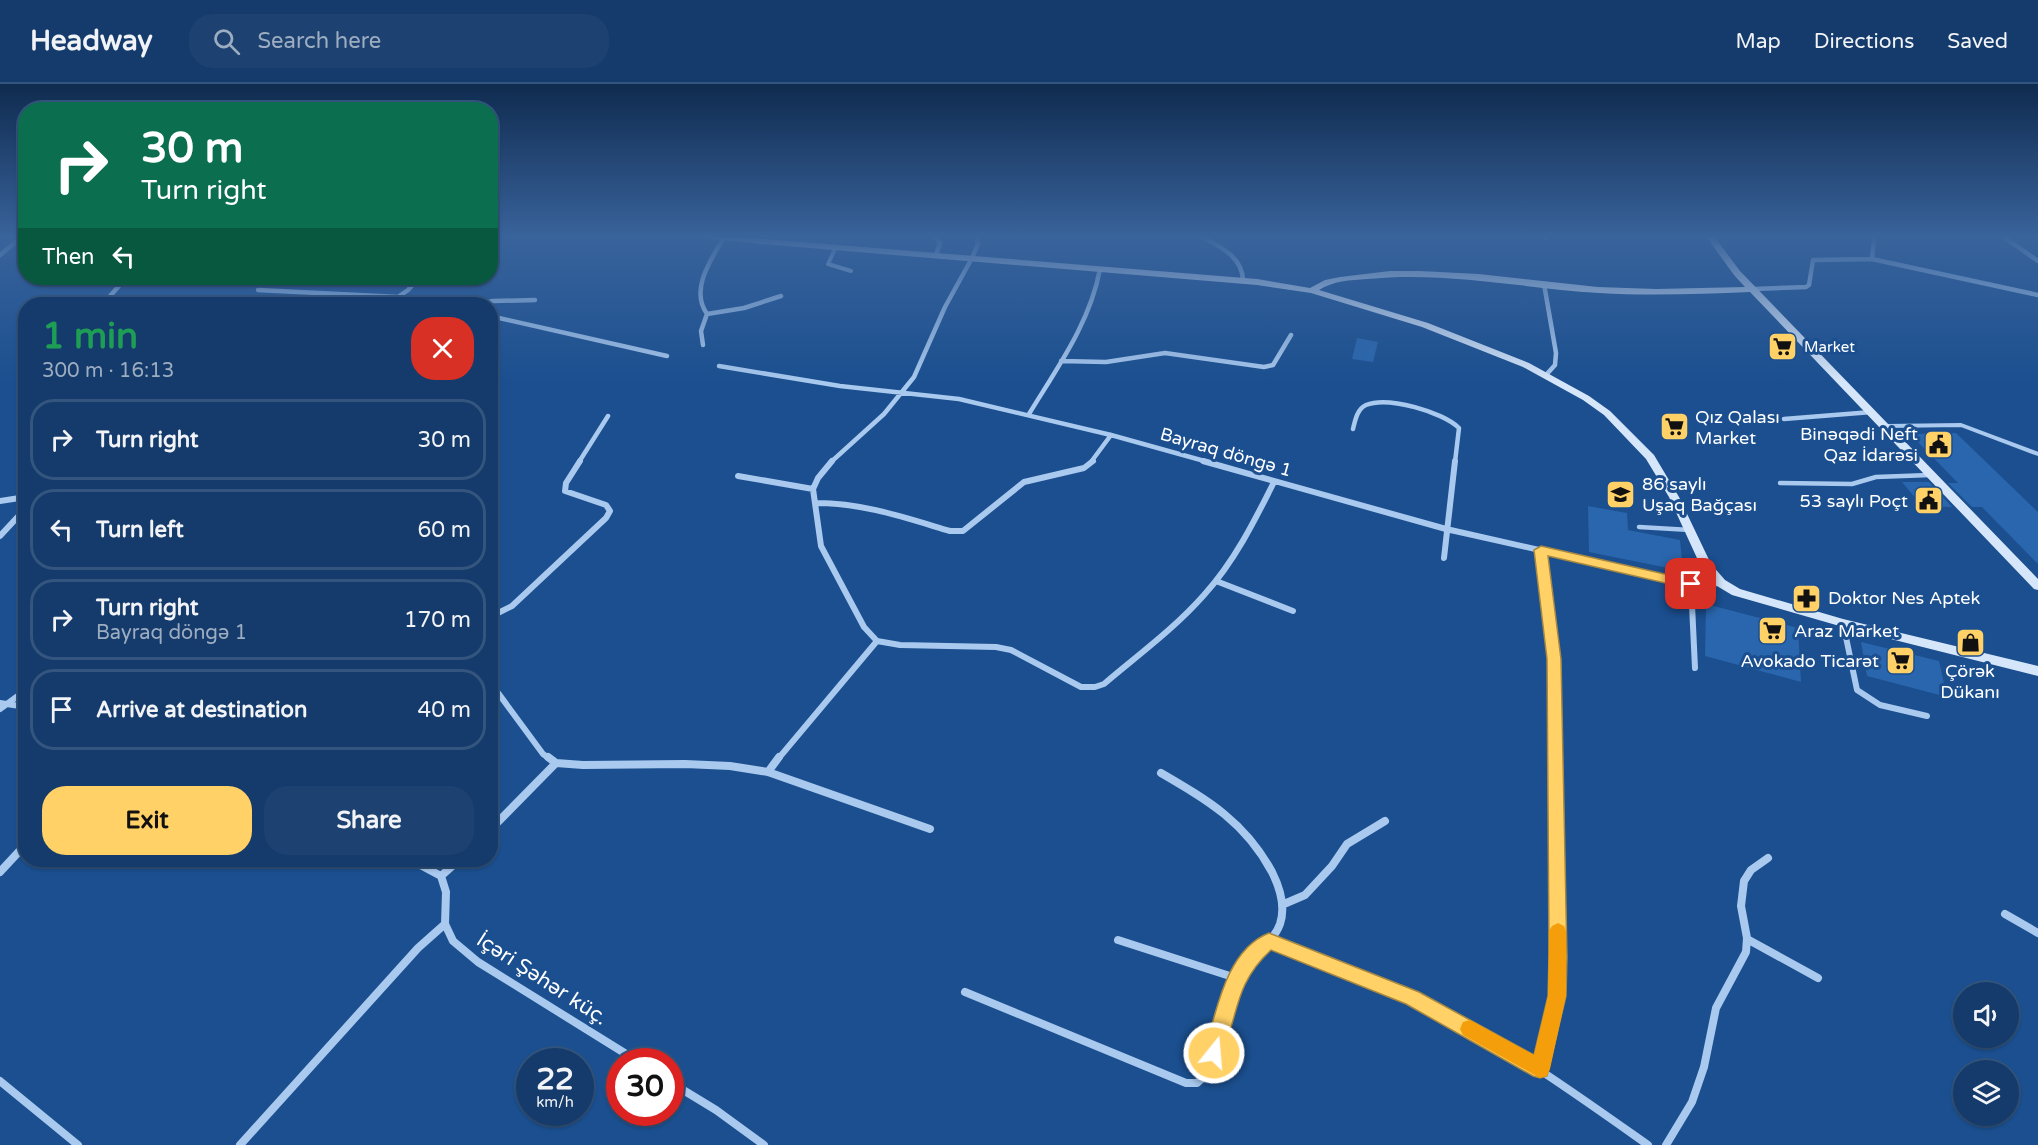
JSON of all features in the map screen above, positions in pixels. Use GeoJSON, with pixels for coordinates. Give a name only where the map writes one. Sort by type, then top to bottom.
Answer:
{"type":"FeatureCollection","features":[{"type":"Feature","properties":{"kind":"street"},"geometry":{"type":"LineString","coordinates":[[109,297],[120,285]]}},
{"type":"Feature","properties":{"kind":"street"},"geometry":{"type":"LineString","coordinates":[[258,290],[399,297],[412,285]]}},
{"type":"Feature","properties":{"kind":"street"},"geometry":{"type":"LineString","coordinates":[[702,285],[698,297],[701,308],[707,314]]}},
{"type":"Feature","properties":{"kind":"street"},"geometry":{"type":"LineString","coordinates":[[957,285],[914,377],[867,431],[830,463],[813,489],[817,503],[821,546],[864,627],[877,641],[900,645],[996,647],[1011,650],[1081,687],[1095,687],[1104,684],[1195,605],[1216,581],[1258,515],[1274,482]]}},
{"type":"Feature","properties":{"kind":"street"},"geometry":{"type":"LineString","coordinates":[[1029,414],[1095,295],[1097,285]]}},
{"type":"Feature","properties":{"kind":"street"},"geometry":{"type":"LineString","coordinates":[[1271,285],[1312,291],[1425,324],[1487,348],[1546,375],[1607,412],[1650,458],[1674,497],[1706,566],[1721,583],[1750,597],[1842,623],[2038,671]]}},
{"type":"Feature","properties":{"kind":"street"},"geometry":{"type":"LineString","coordinates":[[1312,291],[1322,285]]}},
{"type":"Feature","properties":{"kind":"street"},"geometry":{"type":"LineString","coordinates":[[1544,285],[1557,353],[1555,365],[1546,375]]}},
{"type":"Feature","properties":{"kind":"street"},"geometry":{"type":"LineString","coordinates":[[1550,285],[1610,290],[1753,289],[1806,287],[1807,285]]}},
{"type":"Feature","properties":{"kind":"street"},"geometry":{"type":"LineString","coordinates":[[1749,285],[1932,475],[2034,577],[2038,586]]}},
{"type":"Feature","properties":{"kind":"street"},"geometry":{"type":"LineString","coordinates":[[1990,285],[2038,295]]}},
{"type":"Feature","properties":{"kind":"street"},"geometry":{"type":"LineString","coordinates":[[707,314],[750,306],[782,296]]}},
{"type":"Feature","properties":{"kind":"street"},"geometry":{"type":"LineString","coordinates":[[498,301],[535,300]]}},
{"type":"Feature","properties":{"kind":"street"},"geometry":{"type":"LineString","coordinates":[[703,345],[701,331],[707,314]]}},
{"type":"Feature","properties":{"kind":"street"},"geometry":{"type":"LineString","coordinates":[[498,318],[666,356]]}},
{"type":"Feature","properties":{"kind":"street"},"geometry":{"type":"LineString","coordinates":[[1060,361],[1106,362],[1164,353],[1264,367],[1273,365],[1291,335]]}},
{"type":"Feature","properties":{"kind":"street","name":"Bayraq döngə 1"},"geometry":{"type":"LineString","coordinates":[[719,366],[840,386],[959,399],[1029,414],[1446,529],[1691,584],[1721,583]]}},
{"type":"Feature","properties":{"kind":"street"},"geometry":{"type":"LineString","coordinates":[[1353,429],[1359,411],[1365,405],[1376,403],[1427,411],[1455,422],[1459,428],[1444,558]]}},
{"type":"Feature","properties":{"kind":"street"},"geometry":{"type":"LineString","coordinates":[[1784,419],[1873,412]]}},
{"type":"Feature","properties":{"kind":"street"},"geometry":{"type":"LineString","coordinates":[[498,613],[512,606],[610,512],[606,505],[565,491],[566,483],[608,416]]}},
{"type":"Feature","properties":{"kind":"street"},"geometry":{"type":"LineString","coordinates":[[817,503],[845,503],[950,531],[963,531],[1024,482],[1084,468],[1096,458],[1111,435]]}},
{"type":"Feature","properties":{"kind":"street"},"geometry":{"type":"LineString","coordinates":[[738,476],[813,489]]}},
{"type":"Feature","properties":{"kind":"street"},"geometry":{"type":"LineString","coordinates":[[0,501],[18,498]]}},
{"type":"Feature","properties":{"kind":"street"},"geometry":{"type":"LineString","coordinates":[[0,536],[18,517]]}},
{"type":"Feature","properties":{"kind":"street"},"geometry":{"type":"LineString","coordinates":[[1540,1069],[1557,996],[1558,957],[1554,659],[1541,550]]}},
{"type":"Feature","properties":{"kind":"street"},"geometry":{"type":"LineString","coordinates":[[1216,581],[1293,610]]}},
{"type":"Feature","properties":{"kind":"street"},"geometry":{"type":"LineString","coordinates":[[1691,584],[1695,668]]}},
{"type":"Feature","properties":{"kind":"street"},"geometry":{"type":"LineString","coordinates":[[1842,623],[1857,690],[1871,702],[1927,716]]}},
{"type":"Feature","properties":{"kind":"street"},"geometry":{"type":"LineString","coordinates":[[768,772],[792,739],[877,641]]}},
{"type":"Feature","properties":{"kind":"street"},"geometry":{"type":"LineString","coordinates":[[498,693],[543,754],[556,763],[583,765],[696,764],[768,772],[930,829]]}},
{"type":"Feature","properties":{"kind":"street"},"geometry":{"type":"LineString","coordinates":[[0,709],[3,704],[18,695]]}},
{"type":"Feature","properties":{"kind":"street"},"geometry":{"type":"LineString","coordinates":[[3,704],[18,706]]}},
{"type":"Feature","properties":{"kind":"street"},"geometry":{"type":"LineString","coordinates":[[498,822],[556,763]]}},
{"type":"Feature","properties":{"kind":"street"},"geometry":{"type":"LineString","coordinates":[[965,992],[1186,1083],[1197,1083],[1207,1074],[1236,978],[1250,958],[1269,941],[1279,927],[1284,904],[1280,888],[1266,860],[1245,829],[1219,807],[1161,773]]}},
{"type":"Feature","properties":{"kind":"street"},"geometry":{"type":"LineString","coordinates":[[1284,904],[1305,895],[1332,866],[1347,844],[1384,821]]}},
{"type":"Feature","properties":{"kind":"street"},"geometry":{"type":"LineString","coordinates":[[0,872],[18,853]]}},
{"type":"Feature","properties":{"kind":"street"},"geometry":{"type":"LineString","coordinates":[[1666,1145],[1683,1124],[1696,1095],[1707,1054],[1715,1009],[1725,986],[1742,963],[1747,950],[1747,939],[1741,915],[1742,892],[1747,874],[1768,858]]}},
{"type":"Feature","properties":{"kind":"street"},"geometry":{"type":"LineString","coordinates":[[240,1145],[418,948],[445,924],[446,892],[441,876],[424,867]]}},
{"type":"Feature","properties":{"kind":"street"},"geometry":{"type":"LineString","coordinates":[[441,876],[451,867]]}},
{"type":"Feature","properties":{"kind":"street"},"geometry":{"type":"LineString","coordinates":[[2005,914],[2038,933]]}},
{"type":"Feature","properties":{"kind":"street","name":"İçəri Şəhər küç."},"geometry":{"type":"LineString","coordinates":[[445,924],[453,941],[478,962],[616,1048]]}},
{"type":"Feature","properties":{"kind":"street"},"geometry":{"type":"LineString","coordinates":[[1747,939],[1818,978]]}},
{"type":"Feature","properties":{"kind":"street"},"geometry":{"type":"LineString","coordinates":[[1118,940],[1236,978]]}},
{"type":"Feature","properties":{"kind":"street"},"geometry":{"type":"LineString","coordinates":[[1269,941],[1413,998],[1540,1069],[1648,1145]]}},
{"type":"Feature","properties":{"kind":"street"},"geometry":{"type":"LineString","coordinates":[[0,1081],[78,1145]]}},
{"type":"Feature","properties":{"kind":"street"},"geometry":{"type":"LineString","coordinates":[[684,1091],[716,1110],[764,1145]]}},
{"type":"Feature","properties":{"kind":"lane"},"geometry":{"type":"LineString","coordinates":[[1886,426],[1961,425],[2038,454]]}},
{"type":"Feature","properties":{"kind":"lane"},"geometry":{"type":"LineString","coordinates":[[1780,483],[1852,484],[1876,477],[1932,475]]}},
{"type":"Feature","properties":{"kind":"lane"},"geometry":{"type":"LineString","coordinates":[[1639,527],[1690,530]]}},
{"type":"Feature","properties":{"kind":"building"},"geometry":{"type":"Polygon","coordinates":[[[1357,338],[1378,342],[1373,362],[1352,359],[1357,338]]]}},
{"type":"Feature","properties":{"kind":"building"},"geometry":{"type":"Polygon","coordinates":[[[1956,433],[2038,512],[2038,564],[1982,507],[1972,507],[1948,483],[1958,483],[1910,434],[1956,433]]]}},
{"type":"Feature","properties":{"kind":"building"},"geometry":{"type":"Polygon","coordinates":[[[1902,482],[1929,482],[1952,507],[1922,506],[1902,482]]]}},
{"type":"Feature","properties":{"kind":"building"},"geometry":{"type":"Polygon","coordinates":[[[1588,506],[1627,513],[1628,530],[1680,540],[1683,571],[1589,552],[1588,506]]]}},
{"type":"Feature","properties":{"kind":"building"},"geometry":{"type":"Polygon","coordinates":[[[1706,604],[1798,628],[1801,682],[1705,656],[1706,604]]]}},
{"type":"Feature","properties":{"kind":"building"},"geometry":{"type":"Polygon","coordinates":[[[1861,642],[1939,661],[1947,697],[1867,676],[1861,642]]]}},
{"type":"Feature","properties":{"kind":"slow traffic"},"geometry":{"type":"LineString","coordinates":[[1470,1029],[1540,1069],[1557,996],[1558,931]]}},
{"type":"Feature","properties":{"kind":"place","name":"Market"},"geometry":{"type":"Point","coordinates":[1783,347]}},
{"type":"Feature","properties":{"kind":"place","name":"Qız Qalası Market"},"geometry":{"type":"Point","coordinates":[1674,427]}},
{"type":"Feature","properties":{"kind":"place","name":"Binəqədi Neft Qaz İdarəsi"},"geometry":{"type":"Point","coordinates":[1939,444]}},
{"type":"Feature","properties":{"kind":"place","name":"86 saylı Uşaq Bağçası"},"geometry":{"type":"Point","coordinates":[1621,494]}},
{"type":"Feature","properties":{"kind":"place","name":"53 saylı Poçt"},"geometry":{"type":"Point","coordinates":[1929,501]}},
{"type":"Feature","properties":{"kind":"place","name":"Doktor Nes Aptek"},"geometry":{"type":"Point","coordinates":[1807,598]}},
{"type":"Feature","properties":{"kind":"place","name":"Araz Market"},"geometry":{"type":"Point","coordinates":[1773,631]}},
{"type":"Feature","properties":{"kind":"place","name":"Çörək Dükanı"},"geometry":{"type":"Point","coordinates":[1970,642]}},
{"type":"Feature","properties":{"kind":"place","name":"Avokado Ticarət"},"geometry":{"type":"Point","coordinates":[1900,661]}},
{"type":"Feature","properties":{"kind":"route"},"geometry":{"type":"LineString","coordinates":[[1214,1053],[1236,978],[1250,958],[1269,941],[1413,998],[1540,1069],[1557,996],[1558,957],[1554,659],[1541,550],[1691,584]]}}]}
